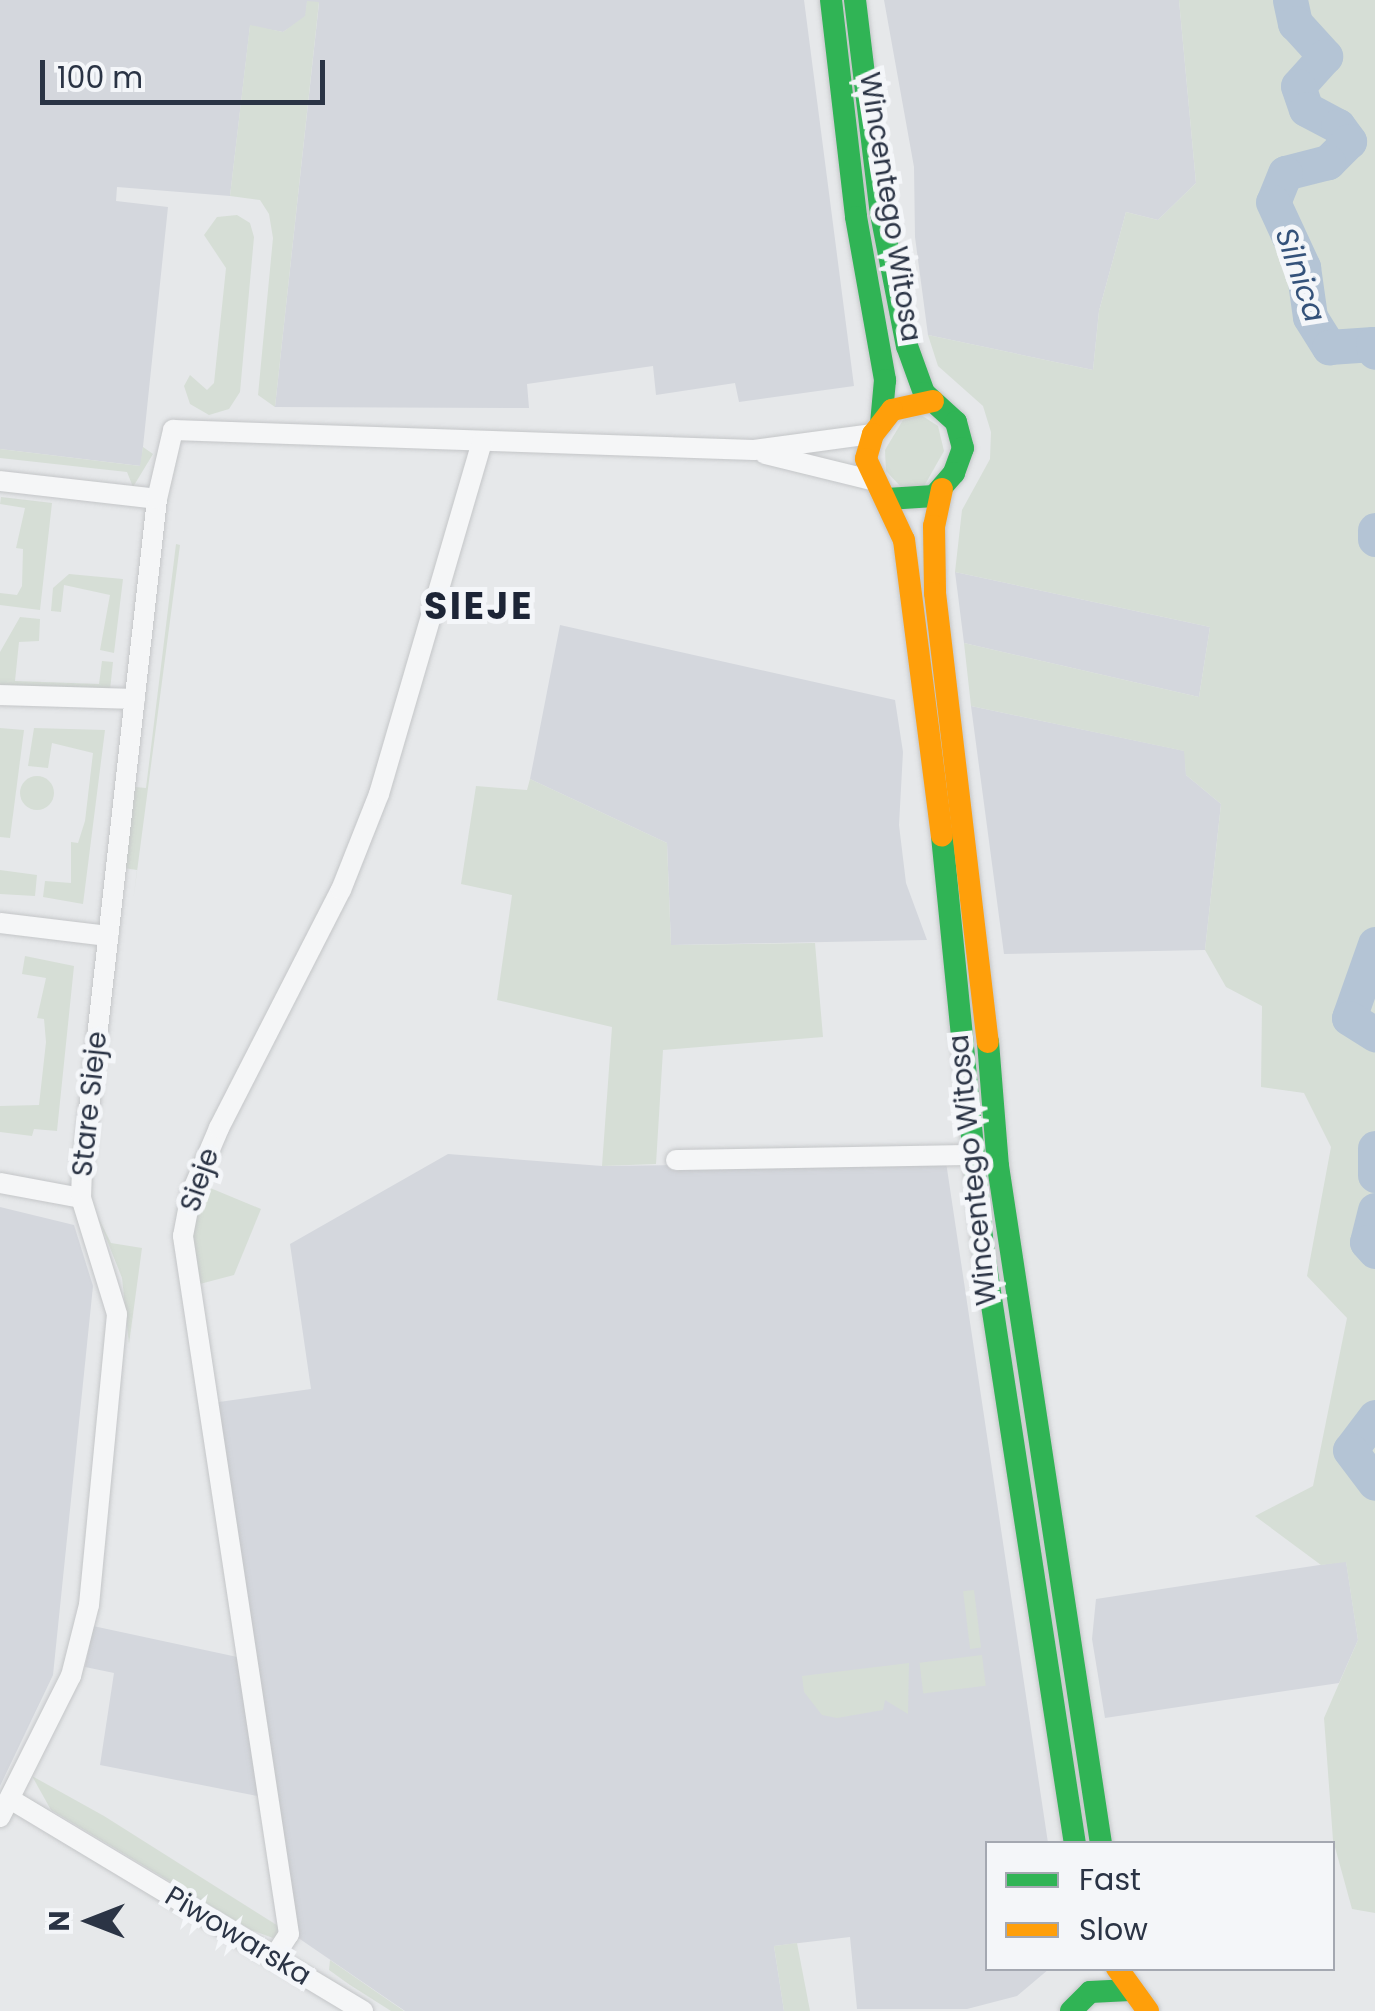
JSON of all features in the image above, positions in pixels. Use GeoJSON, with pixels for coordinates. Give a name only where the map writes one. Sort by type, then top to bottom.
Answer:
{"type":"FeatureCollection","features":[{"type":"Feature","properties":{"kind":"main road","name":"Wincentego Witosa"},"geometry":{"type":"LineString","coordinates":[[831,0],[856,216],[882,359],[877,429]]}},
{"type":"Feature","properties":{"kind":"main road","name":"Wincentego Witosa"},"geometry":{"type":"LineString","coordinates":[[856,0],[890,270],[912,364],[933,402]]}},
{"type":"Feature","properties":{"kind":"main road"},"geometry":{"type":"LineString","coordinates":[[933,402],[956,422],[963,448],[942,489],[926,499],[886,498],[871,480],[866,460],[877,429],[899,405],[933,402]]}},
{"type":"Feature","properties":{"kind":"main road","name":"Wincentego Witosa"},"geometry":{"type":"LineString","coordinates":[[942,489],[934,526],[935,592],[976,900],[998,1166],[1101,1841]]}},
{"type":"Feature","properties":{"kind":"main road","name":"Wincentego Witosa"},"geometry":{"type":"LineString","coordinates":[[886,498],[904,540],[959,980],[971,1155],[1075,1841]]}},
{"type":"Feature","properties":{"kind":"main road"},"geometry":{"type":"LineString","coordinates":[[1075,2006],[1083,1971]]}},
{"type":"Feature","properties":{"kind":"main road"},"geometry":{"type":"LineString","coordinates":[[1119,1971],[1148,2011]]}},
{"type":"Feature","properties":{"kind":"main road"},"geometry":{"type":"LineString","coordinates":[[1075,2006],[1090,1992],[1130,1990]]}},
{"type":"Feature","properties":{"kind":"street","name":"Stare Sieje"},"geometry":{"type":"LineString","coordinates":[[5,1808],[70,1676],[89,1605],[117,1314],[81,1198],[158,498],[173,430],[212,426],[482,442]]}},
{"type":"Feature","properties":{"kind":"street"},"geometry":{"type":"LineString","coordinates":[[482,442],[754,450],[877,429]]}},
{"type":"Feature","properties":{"kind":"street","name":"Sieje"},"geometry":{"type":"LineString","coordinates":[[274,1957],[289,1934],[183,1236],[191,1194],[219,1128],[334,906],[379,794],[482,442]]}},
{"type":"Feature","properties":{"kind":"street"},"geometry":{"type":"LineString","coordinates":[[754,450],[871,480]]}},
{"type":"Feature","properties":{"kind":"street"},"geometry":{"type":"LineString","coordinates":[[0,481],[158,498]]}},
{"type":"Feature","properties":{"kind":"street"},"geometry":{"type":"LineString","coordinates":[[0,695],[134,699]]}},
{"type":"Feature","properties":{"kind":"street"},"geometry":{"type":"LineString","coordinates":[[0,923],[108,936]]}},
{"type":"Feature","properties":{"kind":"street"},"geometry":{"type":"LineString","coordinates":[[676,1160],[971,1155]]}},
{"type":"Feature","properties":{"kind":"street"},"geometry":{"type":"LineString","coordinates":[[0,1182],[81,1198]]}},
{"type":"Feature","properties":{"kind":"street","name":"Piwowarska"},"geometry":{"type":"LineString","coordinates":[[5,1808],[274,1957],[362,2011]]}},
{"type":"Feature","properties":{"kind":"shaded area"},"geometry":{"type":"Polygon","coordinates":[[[0,0],[804,0],[854,386],[739,402],[735,383],[656,395],[653,366],[527,384],[529,408],[275,407],[319,3],[307,2],[306,17],[283,32],[250,26],[230,196],[117,187],[116,201],[168,207],[141,466],[0,449],[0,0]]]}},
{"type":"Feature","properties":{"kind":"shaded area"},"geometry":{"type":"Polygon","coordinates":[[[884,0],[1179,0],[1196,183],[1158,220],[1126,212],[1099,311],[1093,370],[928,335],[915,237],[914,167],[884,0]]]}},
{"type":"Feature","properties":{"kind":"shaded area"},"geometry":{"type":"Polygon","coordinates":[[[1179,0],[1375,0],[1375,1913],[1352,1909],[1333,1840],[1324,1718],[1358,1640],[1346,1562],[1321,1565],[1255,1516],[1313,1486],[1347,1318],[1307,1276],[1331,1147],[1304,1093],[1261,1087],[1262,1006],[1226,987],[1205,950],[1221,804],[1186,775],[1184,751],[971,706],[964,643],[1199,697],[1210,627],[955,572],[962,510],[990,459],[991,432],[983,406],[938,366],[928,335],[1093,370],[1099,311],[1126,212],[1158,220],[1196,183],[1179,0]]]}},
{"type":"Feature","properties":{"kind":"shaded area"},"geometry":{"type":"Polygon","coordinates":[[[307,1],[319,2],[275,407],[258,395],[273,238],[269,214],[260,200],[230,196],[250,25],[283,32],[305,16],[307,1]]]}},
{"type":"Feature","properties":{"kind":"shaded area"},"geometry":{"type":"Polygon","coordinates":[[[237,215],[250,223],[254,237],[240,392],[229,409],[209,415],[190,404],[184,386],[190,375],[207,390],[214,383],[226,268],[204,235],[217,217],[237,215]]]}},
{"type":"Feature","properties":{"kind":"shaded area"},"geometry":{"type":"Polygon","coordinates":[[[921,415],[938,426],[944,451],[923,488],[901,487],[886,471],[885,450],[903,420],[921,415]]]}},
{"type":"Feature","properties":{"kind":"shaded area"},"geometry":{"type":"Polygon","coordinates":[[[143,447],[153,454],[133,487],[127,472],[0,458],[0,449],[140,466],[143,447]]]}},
{"type":"Feature","properties":{"kind":"shaded area"},"geometry":{"type":"Polygon","coordinates":[[[1,497],[52,503],[40,610],[0,605],[0,593],[17,595],[22,586],[23,549],[16,548],[25,508],[0,504],[1,497]]]}},
{"type":"Feature","properties":{"kind":"shaded area"},"geometry":{"type":"Polygon","coordinates":[[[176,544],[180,545],[133,902],[137,870],[124,868],[135,787],[146,788],[176,544]]]}},
{"type":"Feature","properties":{"kind":"shaded area"},"geometry":{"type":"Polygon","coordinates":[[[955,572],[1210,627],[1199,697],[964,643],[955,572]]]}},
{"type":"Feature","properties":{"kind":"shaded area"},"geometry":{"type":"Polygon","coordinates":[[[69,574],[123,579],[114,653],[100,650],[110,595],[64,585],[61,612],[51,611],[53,588],[69,574]]]}},
{"type":"Feature","properties":{"kind":"shaded area"},"geometry":{"type":"Polygon","coordinates":[[[20,617],[40,619],[39,641],[19,642],[15,681],[99,684],[102,661],[113,662],[110,690],[0,690],[0,652],[20,617]]]}},
{"type":"Feature","properties":{"kind":"shaded area"},"geometry":{"type":"Polygon","coordinates":[[[560,625],[895,700],[903,752],[899,825],[906,883],[927,940],[671,945],[667,843],[530,779],[560,625]]]}},
{"type":"Feature","properties":{"kind":"shaded area"},"geometry":{"type":"Polygon","coordinates":[[[971,706],[1185,751],[1186,775],[1221,804],[1205,950],[1004,954],[971,706]]]}},
{"type":"Feature","properties":{"kind":"shaded area"},"geometry":{"type":"Polygon","coordinates":[[[0,728],[24,730],[10,838],[0,837],[0,728]]]}},
{"type":"Feature","properties":{"kind":"shaded area"},"geometry":{"type":"Polygon","coordinates":[[[34,728],[105,730],[83,904],[43,897],[45,881],[71,883],[71,842],[78,843],[85,821],[93,753],[52,743],[48,768],[28,766],[34,728]]]}},
{"type":"Feature","properties":{"kind":"shaded area"},"geometry":{"type":"Polygon","coordinates":[[[37,776],[49,781],[54,793],[49,805],[37,810],[25,805],[20,793],[25,781],[37,776]]]}},
{"type":"Feature","properties":{"kind":"shaded area"},"geometry":{"type":"Polygon","coordinates":[[[530,779],[667,843],[671,945],[815,943],[823,1037],[663,1050],[656,1164],[602,1166],[612,1027],[497,1000],[512,895],[461,884],[476,786],[527,790],[530,779]]]}},
{"type":"Feature","properties":{"kind":"shaded area"},"geometry":{"type":"Polygon","coordinates":[[[0,870],[37,875],[35,896],[0,894],[0,870]]]}},
{"type":"Feature","properties":{"kind":"shaded area"},"geometry":{"type":"Polygon","coordinates":[[[25,956],[74,966],[57,1131],[34,1129],[32,1136],[0,1132],[0,1106],[39,1105],[46,1042],[44,1019],[37,1018],[46,978],[22,974],[25,956]]]}},
{"type":"Feature","properties":{"kind":"shaded area"},"geometry":{"type":"Polygon","coordinates":[[[448,1154],[602,1166],[946,1162],[1048,1841],[985,1841],[985,1971],[1047,1971],[1017,1996],[967,2009],[857,2009],[850,1937],[774,1946],[784,2011],[405,2011],[294,1935],[263,1797],[100,1765],[114,1673],[85,1667],[93,1626],[242,1658],[205,1404],[311,1389],[290,1244],[448,1154]]]}},
{"type":"Feature","properties":{"kind":"shaded area"},"geometry":{"type":"Polygon","coordinates":[[[203,1185],[261,1209],[234,1275],[196,1285],[190,1237],[203,1185]]]}},
{"type":"Feature","properties":{"kind":"shaded area"},"geometry":{"type":"Polygon","coordinates":[[[0,1207],[74,1225],[93,1286],[53,1675],[0,1786],[0,1207]]]}},
{"type":"Feature","properties":{"kind":"shaded area"},"geometry":{"type":"Polygon","coordinates":[[[97,1215],[111,1243],[142,1248],[129,1344],[122,1278],[97,1215]]]}},
{"type":"Feature","properties":{"kind":"shaded area"},"geometry":{"type":"Polygon","coordinates":[[[1346,1561],[1358,1640],[1339,1683],[1105,1718],[1092,1639],[1096,1599],[1346,1561]]]}},
{"type":"Feature","properties":{"kind":"shaded area"},"geometry":{"type":"Polygon","coordinates":[[[974,1590],[981,1648],[970,1649],[963,1591],[974,1590]]]}},
{"type":"Feature","properties":{"kind":"shaded area"},"geometry":{"type":"Polygon","coordinates":[[[982,1655],[986,1686],[923,1693],[919,1663],[982,1655]]]}},
{"type":"Feature","properties":{"kind":"shaded area"},"geometry":{"type":"Polygon","coordinates":[[[909,1663],[908,1714],[885,1700],[883,1710],[837,1718],[822,1715],[804,1692],[802,1676],[909,1663]]]}},
{"type":"Feature","properties":{"kind":"shaded area"},"geometry":{"type":"Polygon","coordinates":[[[32,1776],[104,1816],[283,1929],[273,1938],[251,1930],[51,1810],[32,1776]]]}},
{"type":"Feature","properties":{"kind":"shaded area"},"geometry":{"type":"Polygon","coordinates":[[[797,1943],[810,2011],[784,2011],[774,1946],[797,1943]]]}},
{"type":"Feature","properties":{"kind":"shaded area"},"geometry":{"type":"Polygon","coordinates":[[[330,1960],[404,2011],[391,2011],[350,1985],[329,1970],[330,1960]]]}},
{"type":"Feature","properties":{"kind":"waterway","name":"Silnica"},"geometry":{"type":"LineString","coordinates":[[1290,0],[1295,23],[1325,56],[1298,86],[1306,109],[1338,126],[1349,141],[1328,162],[1285,173],[1273,202],[1303,267],[1310,317],[1329,347],[1373,344],[1375,352]]}},
{"type":"Feature","properties":{"kind":"waterway","name":"Silnica"},"geometry":{"type":"LineString","coordinates":[[1375,530],[1375,539]]}},
{"type":"Feature","properties":{"kind":"waterway","name":"Silnica"},"geometry":{"type":"LineString","coordinates":[[1375,944],[1349,1018],[1375,1034]]}},
{"type":"Feature","properties":{"kind":"waterway","name":"Silnica"},"geometry":{"type":"LineString","coordinates":[[1375,1148],[1375,1175]]}},
{"type":"Feature","properties":{"kind":"waterway","name":"Silnica"},"geometry":{"type":"LineString","coordinates":[[1375,1210],[1367,1242],[1375,1251]]}},
{"type":"Feature","properties":{"kind":"waterway","name":"Silnica"},"geometry":{"type":"LineString","coordinates":[[1375,1417],[1350,1450],[1375,1483]]}},
{"type":"Feature","properties":{"kind":"traffic: fast"},"geometry":{"type":"LineString","coordinates":[[831,0],[856,217],[885,380],[881,424]]}},
{"type":"Feature","properties":{"kind":"traffic: fast"},"geometry":{"type":"LineString","coordinates":[[855,0],[881,214],[907,346],[924,393],[956,422],[963,448],[954,473],[934,496],[887,499]]}},
{"type":"Feature","properties":{"kind":"traffic: fast"},"geometry":{"type":"LineString","coordinates":[[942,836],[982,1240],[1075,1841]]}},
{"type":"Feature","properties":{"kind":"traffic: fast"},"geometry":{"type":"LineString","coordinates":[[988,1042],[998,1166],[1101,1841]]}},
{"type":"Feature","properties":{"kind":"traffic: fast"},"geometry":{"type":"LineString","coordinates":[[1071,2011],[1090,1992],[1130,1990]]}},
{"type":"Feature","properties":{"kind":"traffic: slow"},"geometry":{"type":"LineString","coordinates":[[933,401],[892,410],[873,434],[866,459],[904,540],[942,836]]}},
{"type":"Feature","properties":{"kind":"traffic: slow"},"geometry":{"type":"LineString","coordinates":[[942,489],[934,526],[935,593],[988,1042]]}},
{"type":"Feature","properties":{"kind":"traffic: slow"},"geometry":{"type":"LineString","coordinates":[[1119,1971],[1148,2011]]}},
{"type":"Feature","properties":{"kind":"district","name":"SIEJE"},"geometry":{"type":"Point","coordinates":[479,606]}}]}
